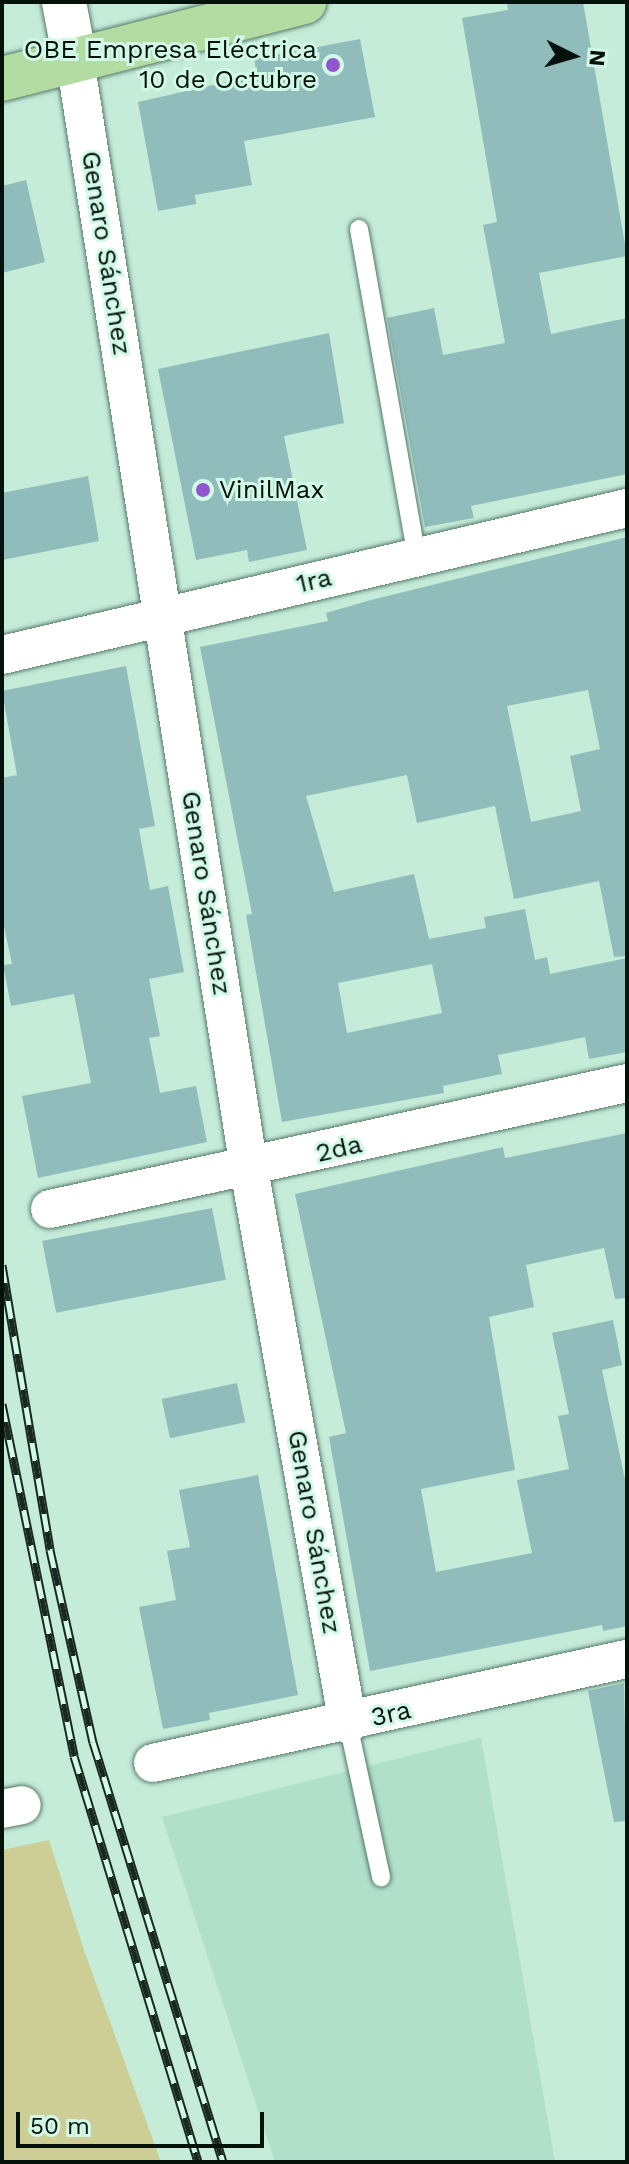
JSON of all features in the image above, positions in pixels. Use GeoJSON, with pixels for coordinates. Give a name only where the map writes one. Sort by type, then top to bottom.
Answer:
{"type":"FeatureCollection","features":[{"type":"Feature","properties":{"kind":"main road"},"geometry":{"type":"LineString","coordinates":[[2,79],[304,2]]}},
{"type":"Feature","properties":{"kind":"street"},"geometry":{"type":"LineString","coordinates":[[64,2],[75,60]]}},
{"type":"Feature","properties":{"kind":"street","name":"Genaro Sánchez"},"geometry":{"type":"LineString","coordinates":[[75,60],[249,1169],[348,1724]]}},
{"type":"Feature","properties":{"kind":"street","name":"1ra"},"geometry":{"type":"LineString","coordinates":[[2,655],[627,508]]}},
{"type":"Feature","properties":{"kind":"street","name":"2da"},"geometry":{"type":"LineString","coordinates":[[50,1209],[249,1169],[627,1083]]}},
{"type":"Feature","properties":{"kind":"street","name":"3ra"},"geometry":{"type":"LineString","coordinates":[[153,1763],[348,1724],[627,1659]]}},
{"type":"Feature","properties":{"kind":"lane"},"geometry":{"type":"LineString","coordinates":[[359,229],[417,557]]}},
{"type":"Feature","properties":{"kind":"lane"},"geometry":{"type":"LineString","coordinates":[[348,1724],[381,1877]]}},
{"type":"Feature","properties":{"kind":"shaded area"},"geometry":{"type":"Polygon","coordinates":[[[481,1738],[555,2162],[275,2162],[162,1817],[481,1738]]]}},
{"type":"Feature","properties":{"kind":"shaded area"},"geometry":{"type":"Polygon","coordinates":[[[49,1840],[85,1953],[161,2162],[2,2162],[2,1850],[49,1840]]]}},
{"type":"Feature","properties":{"kind":"building"},"geometry":{"type":"Polygon","coordinates":[[[507,2],[583,2],[627,256],[539,273],[551,334],[627,318],[627,474],[471,506],[474,518],[425,527],[387,318],[434,308],[443,355],[505,343],[483,225],[497,222],[462,18],[508,10],[507,2]]]}},
{"type":"Feature","properties":{"kind":"building"},"geometry":{"type":"Polygon","coordinates":[[[360,39],[375,117],[244,141],[252,185],[195,195],[196,204],[158,211],[138,102],[257,75],[254,59],[360,39]]]}},
{"type":"Feature","properties":{"kind":"building"},"geometry":{"type":"Polygon","coordinates":[[[26,180],[45,262],[2,273],[2,186],[26,180]]]}},
{"type":"Feature","properties":{"kind":"building"},"geometry":{"type":"Polygon","coordinates":[[[329,333],[344,423],[284,436],[307,550],[249,562],[247,550],[196,560],[158,369],[329,333]]]}},
{"type":"Feature","properties":{"kind":"building"},"geometry":{"type":"Polygon","coordinates":[[[88,476],[99,541],[2,560],[2,493],[88,476]]]}},
{"type":"Feature","properties":{"kind":"building"},"geometry":{"type":"Polygon","coordinates":[[[627,537],[627,956],[614,957],[599,881],[514,899],[495,806],[417,823],[407,775],[306,796],[334,892],[414,874],[429,939],[486,928],[484,917],[525,909],[535,960],[547,957],[550,974],[627,958],[627,1052],[589,1059],[585,1037],[498,1055],[502,1074],[443,1086],[444,1093],[282,1122],[246,915],[252,914],[200,647],[328,621],[326,613],[627,537]],[[588,690],[507,706],[531,822],[581,811],[570,756],[600,749],[588,690]],[[432,964],[338,983],[347,1033],[442,1013],[432,964]]]}},
{"type":"Feature","properties":{"kind":"building"},"geometry":{"type":"Polygon","coordinates":[[[126,666],[155,826],[139,829],[150,890],[168,886],[184,972],[149,979],[160,1036],[149,1038],[160,1093],[196,1086],[207,1142],[38,1178],[22,1096],[91,1083],[74,994],[11,1006],[3,965],[12,964],[2,917],[2,778],[17,775],[2,691],[126,666]]]}},
{"type":"Feature","properties":{"kind":"building"},"geometry":{"type":"Polygon","coordinates":[[[627,1133],[627,1298],[615,1299],[604,1248],[526,1265],[534,1307],[489,1317],[515,1470],[421,1489],[436,1572],[532,1553],[517,1480],[569,1469],[558,1416],[569,1414],[552,1333],[613,1320],[622,1365],[602,1370],[627,1489],[627,1626],[603,1631],[602,1625],[370,1671],[329,1437],[346,1433],[295,1194],[503,1147],[505,1158],[627,1133]]]}},
{"type":"Feature","properties":{"kind":"building"},"geometry":{"type":"Polygon","coordinates":[[[212,1208],[226,1280],[56,1313],[42,1241],[212,1208]]]}},
{"type":"Feature","properties":{"kind":"building"},"geometry":{"type":"Polygon","coordinates":[[[237,1383],[245,1422],[170,1438],[162,1399],[237,1383]]]}},
{"type":"Feature","properties":{"kind":"building"},"geometry":{"type":"Polygon","coordinates":[[[258,1475],[298,1695],[209,1713],[210,1720],[163,1729],[139,1607],[176,1600],[167,1551],[190,1547],[179,1490],[258,1475]]]}},
{"type":"Feature","properties":{"kind":"building"},"geometry":{"type":"Polygon","coordinates":[[[624,1683],[627,1821],[614,1822],[588,1691],[624,1683]]]}},
{"type":"Feature","properties":{"kind":"railway"},"geometry":{"type":"LineString","coordinates":[[2,1265],[50,1550],[93,1742],[223,2162]]}},
{"type":"Feature","properties":{"kind":"railway"},"geometry":{"type":"LineString","coordinates":[[2,1404],[74,1756],[198,2162]]}},
{"type":"Feature","properties":{"kind":"place","name":"OBE Empresa Eléctrica 10 de Octubre"},"geometry":{"type":"Point","coordinates":[333,65]}},
{"type":"Feature","properties":{"kind":"place","name":"VinilMax"},"geometry":{"type":"Point","coordinates":[203,490]}}]}
